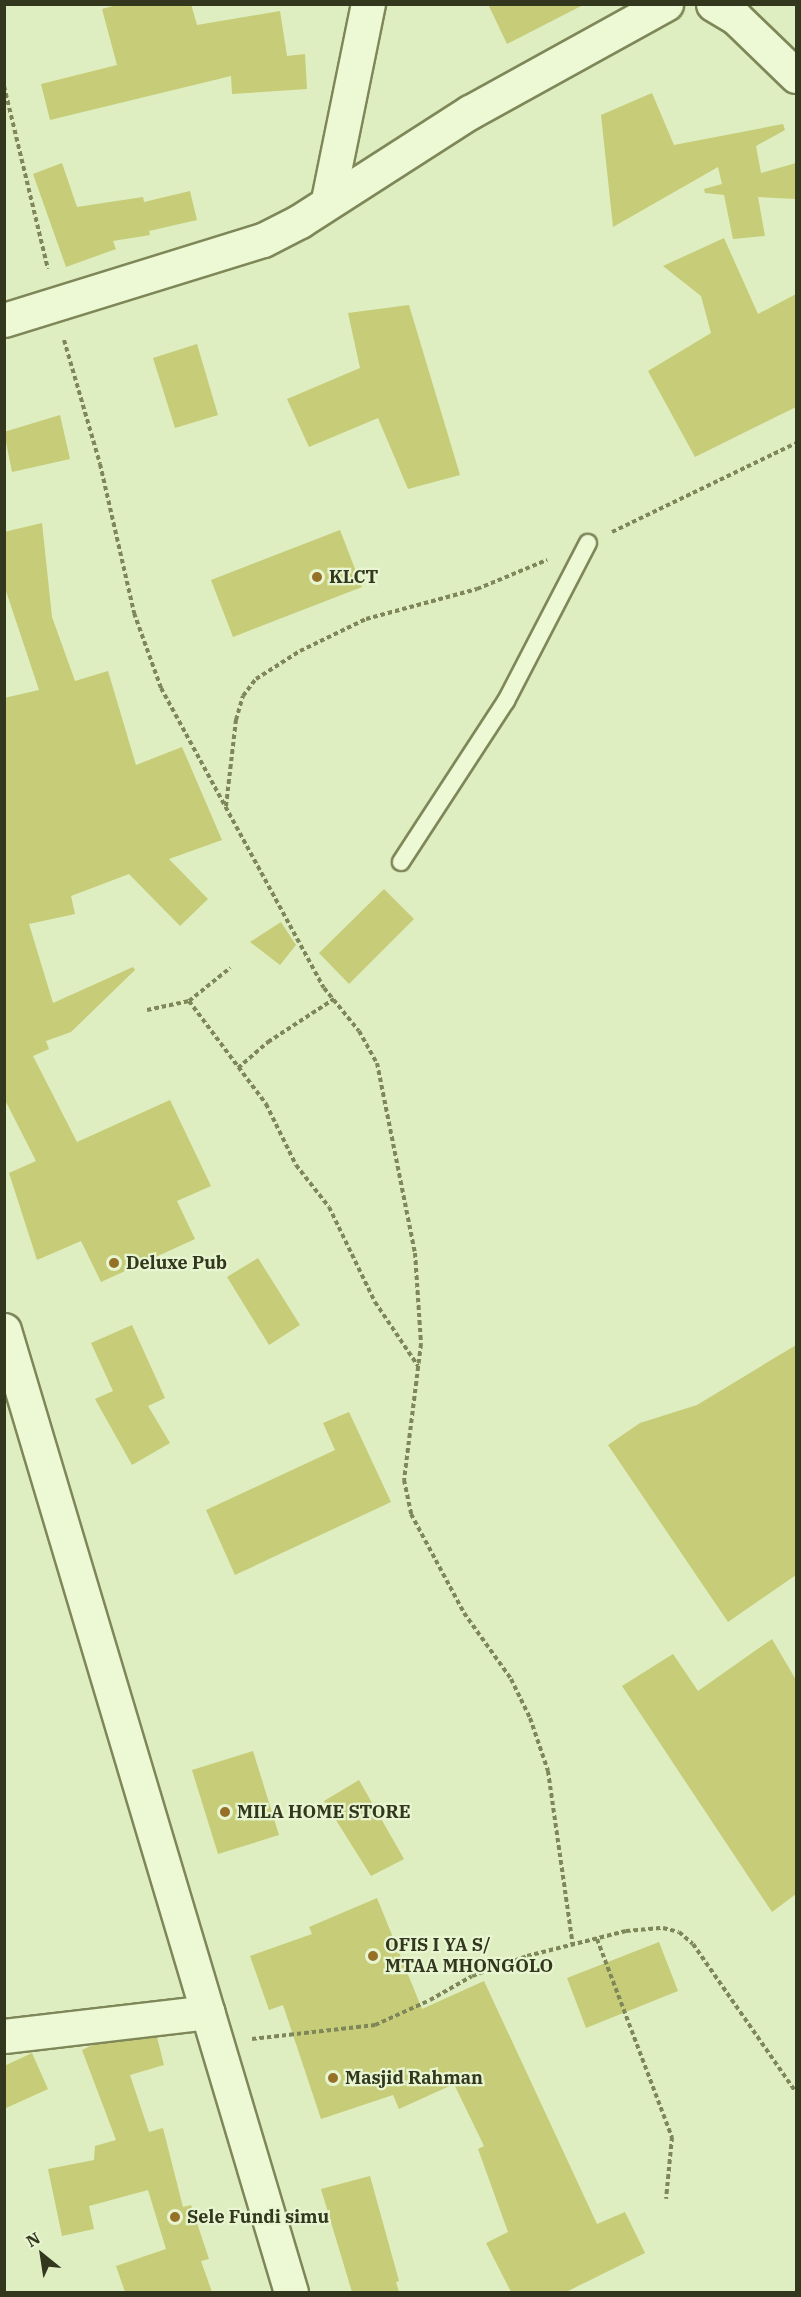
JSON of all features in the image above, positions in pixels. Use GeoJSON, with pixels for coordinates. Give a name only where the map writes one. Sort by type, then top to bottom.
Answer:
{"type":"FeatureCollection","features":[{"type":"Feature","properties":{"kind":"street"},"geometry":{"type":"LineString","coordinates":[[328,200],[368,4]]}},
{"type":"Feature","properties":{"kind":"street"},"geometry":{"type":"LineString","coordinates":[[4,320],[263,240],[300,221],[328,200],[470,112],[666,4]]}},
{"type":"Feature","properties":{"kind":"street"},"geometry":{"type":"LineString","coordinates":[[713,4],[735,17],[796,76]]}},
{"type":"Feature","properties":{"kind":"street"},"geometry":{"type":"LineString","coordinates":[[4,1330],[291,2292]]}},
{"type":"Feature","properties":{"kind":"street"},"geometry":{"type":"LineString","coordinates":[[4,2036],[212,2025]]}},
{"type":"Feature","properties":{"kind":"lane"},"geometry":{"type":"LineString","coordinates":[[401,862],[506,701],[588,543]]}},
{"type":"Feature","properties":{"kind":"path"},"geometry":{"type":"LineString","coordinates":[[4,86],[54,306],[150,662],[324,988],[334,999],[377,1063],[415,1253],[421,1344],[404,1480],[411,1514],[464,1613],[511,1679],[530,1718],[548,1771],[573,1946]]}},
{"type":"Feature","properties":{"kind":"path"},"geometry":{"type":"LineString","coordinates":[[226,806],[236,720],[243,696],[256,679],[300,651],[366,619],[477,588],[588,543],[796,443]]}},
{"type":"Feature","properties":{"kind":"path"},"geometry":{"type":"LineString","coordinates":[[147,1010],[189,1001],[230,968]]}},
{"type":"Feature","properties":{"kind":"path"},"geometry":{"type":"LineString","coordinates":[[238,1068],[268,1042],[334,999]]}},
{"type":"Feature","properties":{"kind":"path"},"geometry":{"type":"LineString","coordinates":[[189,1001],[266,1104],[296,1164],[329,1207],[375,1302],[418,1366]]}},
{"type":"Feature","properties":{"kind":"path"},"geometry":{"type":"LineString","coordinates":[[212,2025],[264,2039],[375,2025],[430,2000],[472,1976],[527,1956],[627,1931],[663,1928],[679,1932],[715,1972],[796,2092]]}},
{"type":"Feature","properties":{"kind":"path"},"geometry":{"type":"LineString","coordinates":[[597,1939],[672,2137],[666,2199]]}},
{"type":"Feature","properties":{"kind":"building"},"geometry":{"type":"Polygon","coordinates":[[[120,4],[191,4],[197,25],[280,11],[287,56],[305,54],[307,89],[232,94],[231,76],[50,120],[41,84],[117,65],[102,9],[120,4]]]}},
{"type":"Feature","properties":{"kind":"building"},"geometry":{"type":"Polygon","coordinates":[[[488,4],[585,4],[507,44],[488,4]]]}},
{"type":"Feature","properties":{"kind":"building"},"geometry":{"type":"Polygon","coordinates":[[[652,93],[674,145],[783,124],[785,130],[756,146],[761,173],[796,163],[796,199],[758,197],[765,236],[733,239],[724,195],[705,193],[704,189],[722,184],[718,167],[613,227],[601,115],[652,93]]]}},
{"type":"Feature","properties":{"kind":"building"},"geometry":{"type":"Polygon","coordinates":[[[62,163],[77,207],[143,197],[144,202],[190,191],[197,220],[149,231],[150,235],[113,241],[116,249],[66,267],[33,174],[62,163]]]}},
{"type":"Feature","properties":{"kind":"building"},"geometry":{"type":"Polygon","coordinates":[[[724,238],[758,314],[796,294],[796,407],[695,457],[648,371],[711,333],[701,296],[663,266],[724,238]]]}},
{"type":"Feature","properties":{"kind":"building"},"geometry":{"type":"Polygon","coordinates":[[[409,305],[460,475],[408,489],[378,418],[309,447],[287,399],[360,368],[348,313],[409,305]]]}},
{"type":"Feature","properties":{"kind":"building"},"geometry":{"type":"Polygon","coordinates":[[[197,344],[218,415],[175,428],[153,358],[197,344]]]}},
{"type":"Feature","properties":{"kind":"building"},"geometry":{"type":"Polygon","coordinates":[[[60,415],[70,459],[12,472],[4,432],[60,415]]]}},
{"type":"Feature","properties":{"kind":"building"},"geometry":{"type":"Polygon","coordinates":[[[42,523],[52,617],[75,681],[108,671],[136,765],[182,747],[222,840],[169,859],[208,899],[180,926],[129,874],[71,896],[75,914],[29,924],[53,1003],[133,967],[135,970],[71,1032],[46,1041],[49,1049],[33,1056],[77,1142],[170,1100],[211,1186],[177,1201],[195,1239],[101,1282],[81,1241],[37,1260],[9,1173],[36,1161],[4,1098],[4,698],[39,690],[4,585],[4,532],[42,523]]]}},
{"type":"Feature","properties":{"kind":"building"},"geometry":{"type":"Polygon","coordinates":[[[340,530],[362,587],[233,637],[211,580],[340,530]]]}},
{"type":"Feature","properties":{"kind":"building"},"geometry":{"type":"Polygon","coordinates":[[[384,889],[414,919],[349,984],[319,953],[384,889]]]}},
{"type":"Feature","properties":{"kind":"building"},"geometry":{"type":"Polygon","coordinates":[[[281,922],[296,945],[280,965],[250,942],[281,922]]]}},
{"type":"Feature","properties":{"kind":"building"},"geometry":{"type":"Polygon","coordinates":[[[258,1258],[300,1325],[269,1345],[227,1277],[258,1258]]]}},
{"type":"Feature","properties":{"kind":"building"},"geometry":{"type":"Polygon","coordinates":[[[132,1325],[165,1398],[148,1406],[170,1443],[132,1465],[95,1399],[113,1391],[91,1343],[132,1325]]]}},
{"type":"Feature","properties":{"kind":"building"},"geometry":{"type":"Polygon","coordinates":[[[796,1345],[796,1575],[728,1622],[608,1445],[640,1423],[697,1405],[796,1345]]]}},
{"type":"Feature","properties":{"kind":"building"},"geometry":{"type":"Polygon","coordinates":[[[349,1412],[391,1502],[235,1575],[206,1510],[335,1450],[323,1423],[349,1412]]]}},
{"type":"Feature","properties":{"kind":"building"},"geometry":{"type":"Polygon","coordinates":[[[772,1639],[796,1680],[796,1894],[772,1912],[622,1686],[673,1654],[698,1691],[772,1639]]]}},
{"type":"Feature","properties":{"kind":"building"},"geometry":{"type":"Polygon","coordinates":[[[253,1751],[279,1835],[218,1854],[192,1770],[253,1751]]]}},
{"type":"Feature","properties":{"kind":"building"},"geometry":{"type":"Polygon","coordinates":[[[359,1780],[404,1859],[371,1876],[324,1801],[359,1780]]]}},
{"type":"Feature","properties":{"kind":"building"},"geometry":{"type":"Polygon","coordinates":[[[377,1898],[422,2009],[484,1981],[597,2224],[625,2212],[645,2253],[566,2292],[511,2292],[486,2243],[508,2232],[478,2149],[484,2146],[454,2084],[399,2109],[393,2095],[321,2119],[283,2005],[269,2010],[250,1956],[312,1934],[309,1927],[377,1898]]]}},
{"type":"Feature","properties":{"kind":"building"},"geometry":{"type":"Polygon","coordinates":[[[659,1942],[678,1991],[586,2028],[567,1978],[659,1942]]]}},
{"type":"Feature","properties":{"kind":"building"},"geometry":{"type":"Polygon","coordinates":[[[157,2037],[164,2065],[130,2075],[149,2132],[163,2128],[183,2207],[191,2205],[209,2259],[201,2261],[212,2292],[125,2292],[116,2266],[166,2249],[148,2190],[89,2206],[94,2229],[62,2236],[48,2169],[94,2160],[95,2146],[116,2140],[82,2050],[95,2044],[157,2037]]]}},
{"type":"Feature","properties":{"kind":"building"},"geometry":{"type":"Polygon","coordinates":[[[32,2053],[48,2089],[4,2109],[4,2066],[32,2053]]]}},
{"type":"Feature","properties":{"kind":"building"},"geometry":{"type":"Polygon","coordinates":[[[370,2176],[399,2281],[396,2282],[399,2292],[352,2292],[321,2189],[370,2176]]]}},
{"type":"Feature","properties":{"kind":"place","name":"KLCT"},"geometry":{"type":"Point","coordinates":[317,577]}},
{"type":"Feature","properties":{"kind":"place","name":"Deluxe Pub"},"geometry":{"type":"Point","coordinates":[114,1263]}},
{"type":"Feature","properties":{"kind":"place","name":"MILA HOME STORE"},"geometry":{"type":"Point","coordinates":[225,1812]}},
{"type":"Feature","properties":{"kind":"place","name":"OFIS I YA S/ MTAA MHONGOLO"},"geometry":{"type":"Point","coordinates":[373,1956]}},
{"type":"Feature","properties":{"kind":"place","name":"Masjid Rahman"},"geometry":{"type":"Point","coordinates":[333,2078]}},
{"type":"Feature","properties":{"kind":"place","name":"Sele Fundi simu"},"geometry":{"type":"Point","coordinates":[175,2217]}}]}
